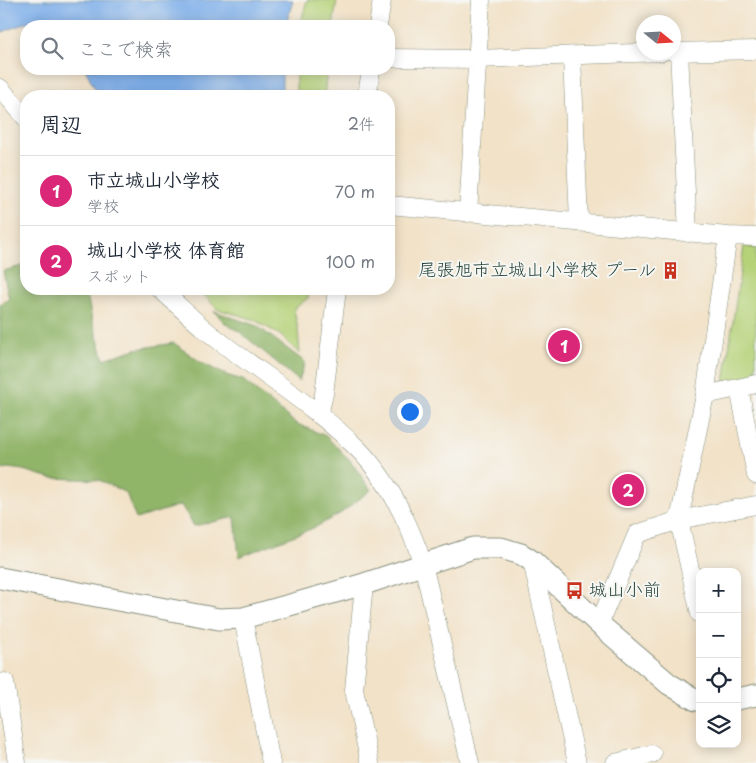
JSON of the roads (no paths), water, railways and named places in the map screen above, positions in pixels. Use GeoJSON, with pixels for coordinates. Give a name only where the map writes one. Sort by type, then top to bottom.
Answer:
{"type":"FeatureCollection","features":[{"type":"Feature","properties":{"kind":"street"},"geometry":{"type":"LineString","coordinates":[[379,20],[382,0]]}},
{"type":"Feature","properties":{"kind":"street"},"geometry":{"type":"LineString","coordinates":[[468,212],[481,0]]}},
{"type":"Feature","properties":{"kind":"street"},"geometry":{"type":"LineString","coordinates":[[681,52],[756,50]]}},
{"type":"Feature","properties":{"kind":"street"},"geometry":{"type":"LineString","coordinates":[[395,58],[478,59],[636,54]]}},
{"type":"Feature","properties":{"kind":"street"},"geometry":{"type":"LineString","coordinates":[[572,57],[579,222]]}},
{"type":"Feature","properties":{"kind":"street"},"geometry":{"type":"LineString","coordinates":[[672,60],[688,232]]}},
{"type":"Feature","properties":{"kind":"street"},"geometry":{"type":"LineString","coordinates":[[368,90],[370,75]]}},
{"type":"Feature","properties":{"kind":"street"},"geometry":{"type":"LineString","coordinates":[[0,88],[20,111]]}},
{"type":"Feature","properties":{"kind":"street"},"geometry":{"type":"LineString","coordinates":[[395,206],[756,237]]}},
{"type":"Feature","properties":{"kind":"street"},"geometry":{"type":"LineString","coordinates":[[700,613],[680,520],[705,394],[728,236]]}},
{"type":"Feature","properties":{"kind":"street"},"geometry":{"type":"LineString","coordinates":[[167,295],[207,331],[319,415],[359,450],[386,484],[413,535],[423,564],[470,763]]}},
{"type":"Feature","properties":{"kind":"street"},"geometry":{"type":"LineString","coordinates":[[319,415],[324,394],[336,295]]}},
{"type":"Feature","properties":{"kind":"street"},"geometry":{"type":"LineString","coordinates":[[705,394],[748,386],[756,476]]}},
{"type":"Feature","properties":{"kind":"street"},"geometry":{"type":"LineString","coordinates":[[599,624],[637,534],[680,520],[756,505]]}},
{"type":"Feature","properties":{"kind":"street"},"geometry":{"type":"LineString","coordinates":[[0,578],[219,618],[243,618],[364,584],[473,548],[492,547],[512,550],[532,561],[599,624],[669,684],[696,700]]}},
{"type":"Feature","properties":{"kind":"street"},"geometry":{"type":"LineString","coordinates":[[532,561],[577,763]]}},
{"type":"Feature","properties":{"kind":"street"},"geometry":{"type":"LineString","coordinates":[[364,584],[354,690],[370,763]]}},
{"type":"Feature","properties":{"kind":"street"},"geometry":{"type":"LineString","coordinates":[[243,618],[271,763]]}},
{"type":"Feature","properties":{"kind":"street"},"geometry":{"type":"LineString","coordinates":[[0,683],[5,682],[17,763]]}},
{"type":"Feature","properties":{"kind":"street"},"geometry":{"type":"LineString","coordinates":[[741,698],[756,695]]}},
{"type":"Feature","properties":{"kind":"street"},"geometry":{"type":"LineString","coordinates":[[615,763],[652,754]]}},
{"type":"Feature","properties":{"kind":"water"},"geometry":{"type":"Polygon","coordinates":[[[0,0],[293,0],[288,20],[42,19],[20,20],[20,25],[0,33],[0,0]]]}},
{"type":"Feature","properties":{"kind":"water"},"geometry":{"type":"Polygon","coordinates":[[[88,75],[282,75],[282,90],[96,90],[88,75]]]}},
{"type":"Feature","properties":{"kind":"place","name":"尾張旭市立城山小学校 プール"},"geometry":{"type":"Point","coordinates":[670,270]}},
{"type":"Feature","properties":{"kind":"place","name":"市立城山小学校"},"geometry":{"type":"Point","coordinates":[564,346]}},
{"type":"Feature","properties":{"kind":"place","name":"城山小学校 体育館"},"geometry":{"type":"Point","coordinates":[628,490]}},
{"type":"Feature","properties":{"kind":"place","name":"城山小前"},"geometry":{"type":"Point","coordinates":[575,590]}}]}
